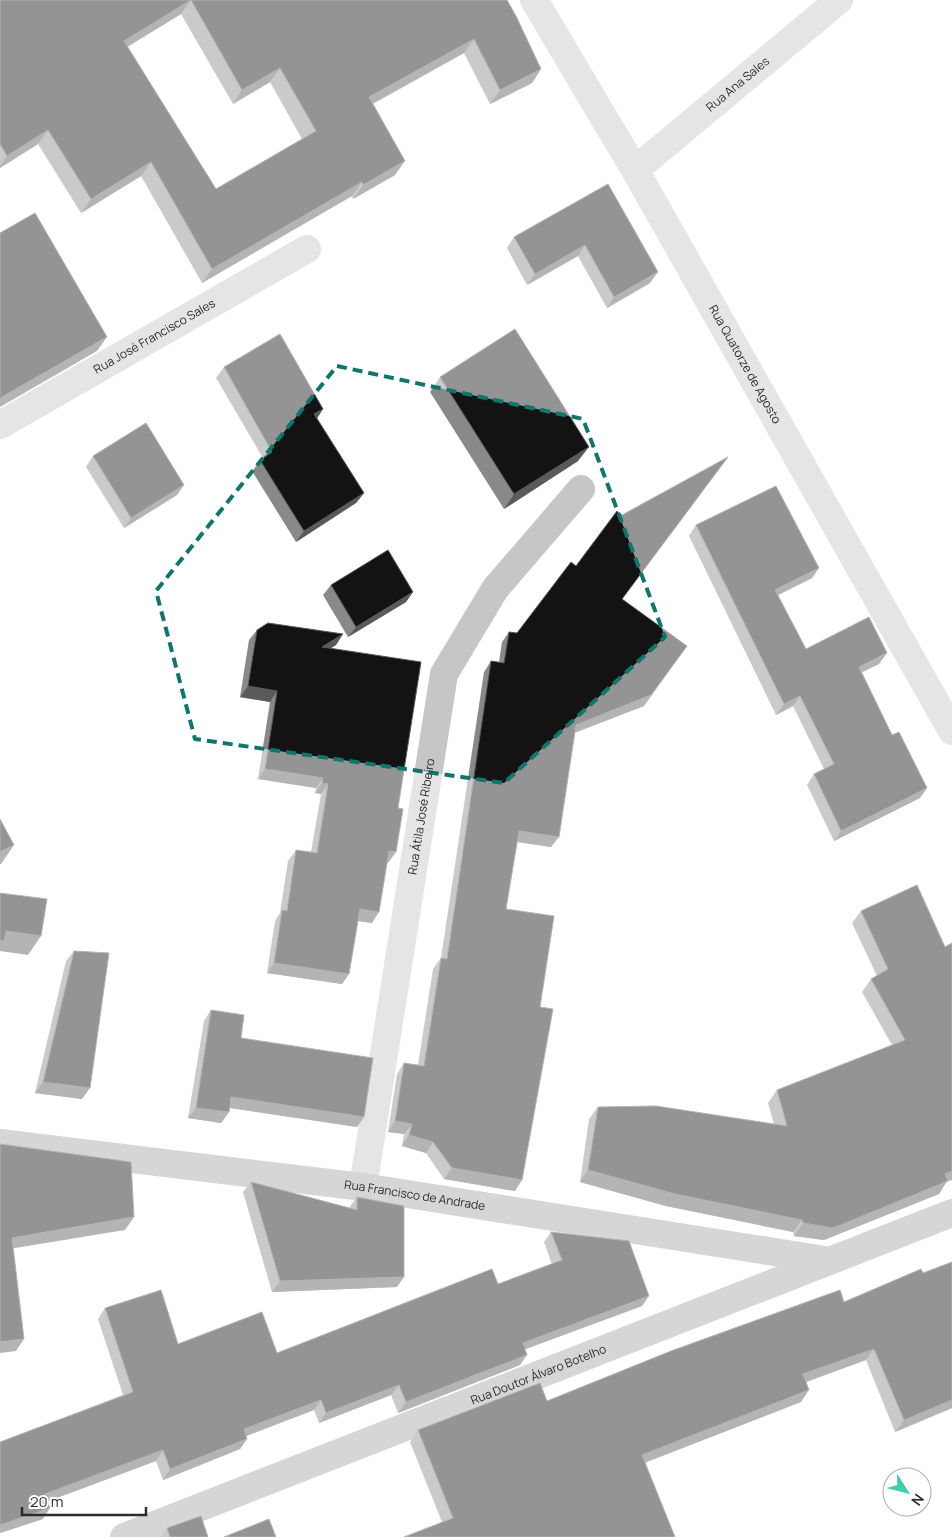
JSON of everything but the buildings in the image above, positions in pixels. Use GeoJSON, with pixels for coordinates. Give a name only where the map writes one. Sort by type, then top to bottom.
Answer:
{"type":"FeatureCollection","features":[{"type":"Feature","properties":{"kind":"main road","name":"Rua Francisco de Andrade"},"geometry":{"type":"LineString","coordinates":[[0,1143],[363,1187],[827,1260]]}},
{"type":"Feature","properties":{"kind":"main road","name":"Rua Doutor Álvaro Botelho"},"geometry":{"type":"LineString","coordinates":[[124,1537],[827,1260],[952,1213]]}},
{"type":"Feature","properties":{"kind":"main road"},"geometry":{"type":"LineString","coordinates":[[752,1249],[766,1265],[764,1285]]}},
{"type":"Feature","properties":{"kind":"street","name":"Rua Quatorze de Agosto"},"geometry":{"type":"LineString","coordinates":[[534,0],[635,170],[952,731]]}},
{"type":"Feature","properties":{"kind":"street","name":"Rua Ana Sales"},"geometry":{"type":"LineString","coordinates":[[635,170],[839,0]]}},
{"type":"Feature","properties":{"kind":"street","name":"Rua José Francisco Sales"},"geometry":{"type":"LineString","coordinates":[[0,424],[307,248]]}},
{"type":"Feature","properties":{"kind":"street","name":"Rua Átila José Ribeiro"},"geometry":{"type":"LineString","coordinates":[[363,1187],[444,674],[495,588],[581,489]]}},
{"type":"Feature","properties":{"kind":"highlighted area"},"geometry":{"type":"Polygon","coordinates":[[[337,366],[583,419],[665,637],[504,783],[195,739],[156,591],[337,366]]]}}]}
